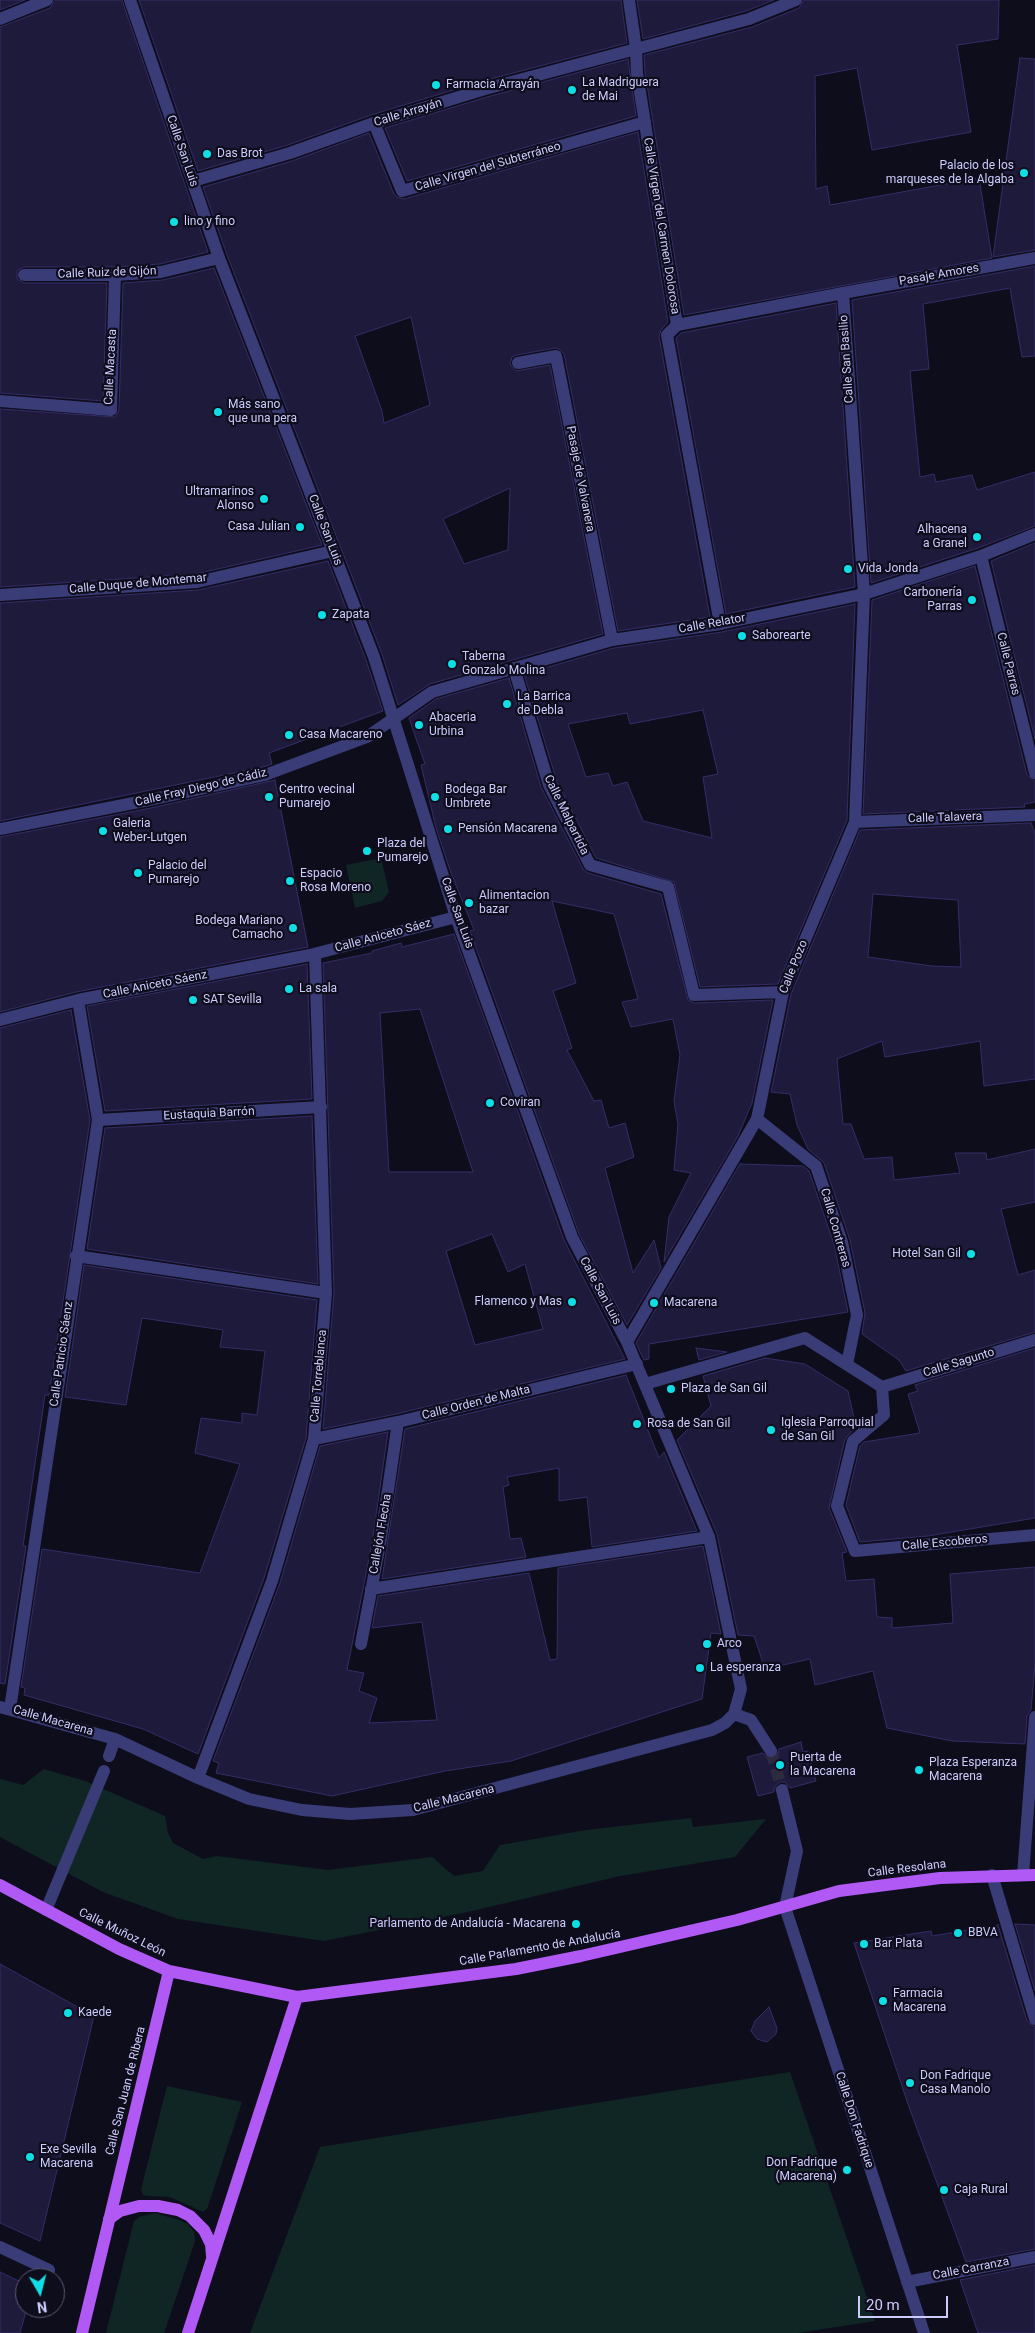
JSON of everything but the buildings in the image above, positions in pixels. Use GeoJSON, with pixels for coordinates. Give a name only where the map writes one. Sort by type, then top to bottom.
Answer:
{"type":"FeatureCollection","features":[{"type":"Feature","properties":{"kind":"main road","name":"Calle Resolana"},"geometry":{"type":"LineString","coordinates":[[784,1907],[839,1891],[940,1878],[1029,1875]]}},
{"type":"Feature","properties":{"kind":"main road","name":"Calle Muñoz León"},"geometry":{"type":"LineString","coordinates":[[0,1885],[120,1949],[169,1971],[298,1997]]}},
{"type":"Feature","properties":{"kind":"main road","name":"Calle Parlamento de Andalucía"},"geometry":{"type":"LineString","coordinates":[[298,1997],[516,1969],[632,1946],[784,1907]]}},
{"type":"Feature","properties":{"kind":"main road","name":"Calle San Juan de Ribera"},"geometry":{"type":"LineString","coordinates":[[82,2333],[169,1971]]}},
{"type":"Feature","properties":{"kind":"main road"},"geometry":{"type":"LineString","coordinates":[[188,2333],[298,1997]]}},
{"type":"Feature","properties":{"kind":"main road"},"geometry":{"type":"LineString","coordinates":[[109,2219],[120,2211],[139,2206],[158,2206],[178,2210],[190,2216],[204,2230],[211,2244],[212,2258]]}},
{"type":"Feature","properties":{"kind":"street"},"geometry":{"type":"LineString","coordinates":[[0,19],[47,0]]}},
{"type":"Feature","properties":{"kind":"street","name":"Calle San Luis"},"geometry":{"type":"LineString","coordinates":[[130,0],[219,258],[374,657],[456,917],[572,1237],[627,1342],[709,1537],[741,1689],[734,1714]]}},
{"type":"Feature","properties":{"kind":"street","name":"Calle Virgen del Carmen Dolorosa"},"geometry":{"type":"LineString","coordinates":[[629,0],[636,49],[637,73],[677,325],[667,335],[720,624]]}},
{"type":"Feature","properties":{"kind":"street","name":"Calle Arrayán"},"geometry":{"type":"LineString","coordinates":[[193,181],[290,153],[374,123],[485,89],[749,19],[796,0]]}},
{"type":"Feature","properties":{"kind":"street","name":"Calle Virgen del Subterráneo"},"geometry":{"type":"LineString","coordinates":[[374,123],[402,191],[645,122]]}},
{"type":"Feature","properties":{"kind":"street","name":"Calle Ruiz de Gijón"},"geometry":{"type":"LineString","coordinates":[[24,275],[115,275],[161,272],[219,258]]}},
{"type":"Feature","properties":{"kind":"street","name":"Pasaje Amores"},"geometry":{"type":"LineString","coordinates":[[843,293],[1035,258]]}},
{"type":"Feature","properties":{"kind":"street","name":"Calle Macasta"},"geometry":{"type":"LineString","coordinates":[[0,401],[111,410],[115,275]]}},
{"type":"Feature","properties":{"kind":"street"},"geometry":{"type":"LineString","coordinates":[[677,325],[843,293]]}},
{"type":"Feature","properties":{"kind":"street","name":"Calle San Basilio"},"geometry":{"type":"LineString","coordinates":[[843,293],[864,594]]}},
{"type":"Feature","properties":{"kind":"street","name":"Pasaje de Valvanera"},"geometry":{"type":"LineString","coordinates":[[518,363],[556,356],[612,640]]}},
{"type":"Feature","properties":{"kind":"street","name":"Calle Relator"},"geometry":{"type":"LineString","coordinates":[[393,718],[432,692],[514,668],[612,640],[720,624],[864,594],[981,556],[1035,534]]}},
{"type":"Feature","properties":{"kind":"street","name":"Calle Duque de Montemar"},"geometry":{"type":"LineString","coordinates":[[0,596],[197,582],[333,551]]}},
{"type":"Feature","properties":{"kind":"street","name":"Calle Parras"},"geometry":{"type":"LineString","coordinates":[[981,556],[1035,773]]}},
{"type":"Feature","properties":{"kind":"street","name":"Calle Pozo"},"geometry":{"type":"LineString","coordinates":[[627,1342],[757,1119],[783,992],[855,822],[864,594]]}},
{"type":"Feature","properties":{"kind":"street","name":"Calle Malpartida"},"geometry":{"type":"LineString","coordinates":[[514,668],[549,785],[590,865],[668,887],[694,996],[783,992]]}},
{"type":"Feature","properties":{"kind":"street","name":"Calle Fray Diego de Cádiz"},"geometry":{"type":"LineString","coordinates":[[0,829],[265,775],[367,737],[393,718]]}},
{"type":"Feature","properties":{"kind":"street","name":"Calle Talavera"},"geometry":{"type":"LineString","coordinates":[[855,822],[1035,814]]}},
{"type":"Feature","properties":{"kind":"street","name":"Calle Aniceto Sáez"},"geometry":{"type":"LineString","coordinates":[[313,955],[456,917]]}},
{"type":"Feature","properties":{"kind":"street","name":"Calle Aniceto Sáenz"},"geometry":{"type":"LineString","coordinates":[[0,1020],[78,1000],[313,955]]}},
{"type":"Feature","properties":{"kind":"street","name":"Calle Torreblanca"},"geometry":{"type":"LineString","coordinates":[[198,1778],[272,1581],[314,1439],[326,1293],[321,1107],[313,955]]}},
{"type":"Feature","properties":{"kind":"street","name":"Calle Patricio Sáenz"},"geometry":{"type":"LineString","coordinates":[[5,1708],[98,1120],[78,1000]]}},
{"type":"Feature","properties":{"kind":"street","name":"Eustaquia Barrón"},"geometry":{"type":"LineString","coordinates":[[98,1120],[321,1107]]}},
{"type":"Feature","properties":{"kind":"street","name":"Calle Contreras"},"geometry":{"type":"LineString","coordinates":[[757,1119],[816,1166],[842,1242],[857,1315],[847,1364]]}},
{"type":"Feature","properties":{"kind":"street"},"geometry":{"type":"LineString","coordinates":[[76,1256],[326,1293]]}},
{"type":"Feature","properties":{"kind":"street"},"geometry":{"type":"LineString","coordinates":[[645,1384],[805,1338],[882,1387]]}},
{"type":"Feature","properties":{"kind":"street","name":"Calle Sagunto"},"geometry":{"type":"LineString","coordinates":[[882,1387],[1035,1340]]}},
{"type":"Feature","properties":{"kind":"street","name":"Calle Orden de Malta"},"geometry":{"type":"LineString","coordinates":[[314,1439],[398,1422],[636,1364]]}},
{"type":"Feature","properties":{"kind":"street","name":"Calle Escoberos"},"geometry":{"type":"LineString","coordinates":[[882,1387],[884,1416],[853,1441],[838,1506],[855,1551],[1035,1535]]}},
{"type":"Feature","properties":{"kind":"street","name":"Callejón Flecha"},"geometry":{"type":"LineString","coordinates":[[361,1644],[380,1544],[398,1422]]}},
{"type":"Feature","properties":{"kind":"street"},"geometry":{"type":"LineString","coordinates":[[371,1589],[709,1537]]}},
{"type":"Feature","properties":{"kind":"street","name":"Calle Macarena"},"geometry":{"type":"LineString","coordinates":[[5,1708],[115,1739],[198,1778],[249,1799],[302,1810],[350,1814],[412,1810],[712,1730],[725,1723],[734,1714]]}},
{"type":"Feature","properties":{"kind":"street"},"geometry":{"type":"LineString","coordinates":[[734,1714],[751,1720],[772,1751]]}},
{"type":"Feature","properties":{"kind":"street"},"geometry":{"type":"LineString","coordinates":[[1029,1875],[1035,1717]]}},
{"type":"Feature","properties":{"kind":"street"},"geometry":{"type":"LineString","coordinates":[[109,1756],[115,1739]]}},
{"type":"Feature","properties":{"kind":"street"},"geometry":{"type":"LineString","coordinates":[[46,1910],[104,1771]]}},
{"type":"Feature","properties":{"kind":"street"},"geometry":{"type":"LineString","coordinates":[[782,1790],[797,1851],[784,1907]]}},
{"type":"Feature","properties":{"kind":"street"},"geometry":{"type":"LineString","coordinates":[[992,1875],[1035,2019]]}},
{"type":"Feature","properties":{"kind":"street","name":"Calle Don Fadrique"},"geometry":{"type":"LineString","coordinates":[[784,1907],[924,2333]]}},
{"type":"Feature","properties":{"kind":"street"},"geometry":{"type":"LineString","coordinates":[[0,2248],[45,2268]]}},
{"type":"Feature","properties":{"kind":"street","name":"Calle Carranza"},"geometry":{"type":"LineString","coordinates":[[907,2282],[1035,2258]]}},
{"type":"Feature","properties":{"kind":"green space"},"geometry":{"type":"Polygon","coordinates":[[[381,858],[389,892],[382,901],[355,908],[346,865],[381,858]]]}},
{"type":"Feature","properties":{"kind":"green space"},"geometry":{"type":"Polygon","coordinates":[[[44,1769],[85,1781],[165,1816],[168,1833],[173,1843],[203,1859],[217,1856],[328,1870],[432,1857],[454,1876],[483,1871],[500,1845],[586,1830],[691,1818],[693,1827],[766,1819],[735,1857],[620,1876],[472,1911],[324,1941],[178,1919],[103,1892],[0,1837],[0,1779],[23,1785],[44,1769]]]}},
{"type":"Feature","properties":{"kind":"green space"},"geometry":{"type":"Polygon","coordinates":[[[790,2072],[875,2321],[798,2333],[250,2333],[320,2147],[790,2072]]]}},
{"type":"Feature","properties":{"kind":"green space"},"geometry":{"type":"Polygon","coordinates":[[[167,2086],[242,2102],[207,2209],[203,2212],[170,2197],[143,2195],[141,2190],[167,2086]]]}},
{"type":"Feature","properties":{"kind":"green space"},"geometry":{"type":"Polygon","coordinates":[[[155,2213],[188,2224],[194,2232],[195,2241],[164,2333],[106,2333],[134,2221],[139,2217],[155,2213]]]}},
{"type":"Feature","properties":{"kind":"tunnel"},"geometry":{"type":"LineString","coordinates":[[771,1751],[782,1790]]}},
{"type":"Feature","properties":{"kind":"place","name":"Farmacia Arrayán"},"geometry":{"type":"Point","coordinates":[436,85]}},
{"type":"Feature","properties":{"kind":"place","name":"La Madriguera de Mai"},"geometry":{"type":"Point","coordinates":[572,90]}},
{"type":"Feature","properties":{"kind":"place","name":"Das Brot"},"geometry":{"type":"Point","coordinates":[207,154]}},
{"type":"Feature","properties":{"kind":"place","name":"Palacio de los marqueses de la Algaba"},"geometry":{"type":"Point","coordinates":[1024,173]}},
{"type":"Feature","properties":{"kind":"place","name":"lino y fino"},"geometry":{"type":"Point","coordinates":[174,222]}},
{"type":"Feature","properties":{"kind":"place","name":"Más sano que una pera"},"geometry":{"type":"Point","coordinates":[218,412]}},
{"type":"Feature","properties":{"kind":"place","name":"Ultramarinos Alonso"},"geometry":{"type":"Point","coordinates":[264,499]}},
{"type":"Feature","properties":{"kind":"place","name":"Casa Julian"},"geometry":{"type":"Point","coordinates":[300,527]}},
{"type":"Feature","properties":{"kind":"place","name":"Alhacena a Granel"},"geometry":{"type":"Point","coordinates":[977,537]}},
{"type":"Feature","properties":{"kind":"place","name":"Vida Jonda"},"geometry":{"type":"Point","coordinates":[848,569]}},
{"type":"Feature","properties":{"kind":"place","name":"Carbonería Parras"},"geometry":{"type":"Point","coordinates":[972,600]}},
{"type":"Feature","properties":{"kind":"place","name":"Zapata"},"geometry":{"type":"Point","coordinates":[322,615]}},
{"type":"Feature","properties":{"kind":"place","name":"Saborearte"},"geometry":{"type":"Point","coordinates":[742,636]}},
{"type":"Feature","properties":{"kind":"place","name":"Taberna Gonzalo Molina"},"geometry":{"type":"Point","coordinates":[452,664]}},
{"type":"Feature","properties":{"kind":"place","name":"La Barrica de Debla"},"geometry":{"type":"Point","coordinates":[507,704]}},
{"type":"Feature","properties":{"kind":"place","name":"Abaceria Urbina"},"geometry":{"type":"Point","coordinates":[419,725]}},
{"type":"Feature","properties":{"kind":"place","name":"Casa Macareno"},"geometry":{"type":"Point","coordinates":[289,735]}},
{"type":"Feature","properties":{"kind":"place","name":"Centro vecinal Pumarejo"},"geometry":{"type":"Point","coordinates":[269,797]}},
{"type":"Feature","properties":{"kind":"place","name":"Bodega Bar Umbrete"},"geometry":{"type":"Point","coordinates":[435,797]}},
{"type":"Feature","properties":{"kind":"place","name":"Pensión Macarena"},"geometry":{"type":"Point","coordinates":[448,829]}},
{"type":"Feature","properties":{"kind":"place","name":"Galeria Weber-Lutgen"},"geometry":{"type":"Point","coordinates":[103,831]}},
{"type":"Feature","properties":{"kind":"place","name":"Plaza del Pumarejo"},"geometry":{"type":"Point","coordinates":[367,851]}},
{"type":"Feature","properties":{"kind":"place","name":"Palacio del Pumarejo"},"geometry":{"type":"Point","coordinates":[138,873]}},
{"type":"Feature","properties":{"kind":"place","name":"Espacio Rosa Moreno"},"geometry":{"type":"Point","coordinates":[290,881]}},
{"type":"Feature","properties":{"kind":"place","name":"Alimentacion bazar"},"geometry":{"type":"Point","coordinates":[469,903]}},
{"type":"Feature","properties":{"kind":"place","name":"Bodega Mariano Camacho"},"geometry":{"type":"Point","coordinates":[293,928]}},
{"type":"Feature","properties":{"kind":"place","name":"La sala"},"geometry":{"type":"Point","coordinates":[289,989]}},
{"type":"Feature","properties":{"kind":"place","name":"SAT Sevilla"},"geometry":{"type":"Point","coordinates":[193,1000]}},
{"type":"Feature","properties":{"kind":"place","name":"Coviran"},"geometry":{"type":"Point","coordinates":[490,1103]}},
{"type":"Feature","properties":{"kind":"place","name":"Hotel San Gil"},"geometry":{"type":"Point","coordinates":[971,1254]}},
{"type":"Feature","properties":{"kind":"place","name":"Flamenco y Mas"},"geometry":{"type":"Point","coordinates":[572,1302]}},
{"type":"Feature","properties":{"kind":"place","name":"Macarena"},"geometry":{"type":"Point","coordinates":[654,1303]}},
{"type":"Feature","properties":{"kind":"place","name":"Plaza de San Gil"},"geometry":{"type":"Point","coordinates":[671,1389]}},
{"type":"Feature","properties":{"kind":"place","name":"Rosa de San Gil"},"geometry":{"type":"Point","coordinates":[637,1424]}},
{"type":"Feature","properties":{"kind":"place","name":"Iglesia Parroquial de San Gil"},"geometry":{"type":"Point","coordinates":[771,1430]}},
{"type":"Feature","properties":{"kind":"place","name":"Arco"},"geometry":{"type":"Point","coordinates":[707,1644]}},
{"type":"Feature","properties":{"kind":"place","name":"La esperanza"},"geometry":{"type":"Point","coordinates":[700,1668]}},
{"type":"Feature","properties":{"kind":"place","name":"Puerta de la Macarena"},"geometry":{"type":"Point","coordinates":[780,1765]}},
{"type":"Feature","properties":{"kind":"place","name":"Plaza Esperanza Macarena"},"geometry":{"type":"Point","coordinates":[919,1770]}},
{"type":"Feature","properties":{"kind":"place","name":"Parlamento de Andalucía - Macarena"},"geometry":{"type":"Point","coordinates":[576,1924]}},
{"type":"Feature","properties":{"kind":"place","name":"BBVA"},"geometry":{"type":"Point","coordinates":[958,1933]}},
{"type":"Feature","properties":{"kind":"place","name":"Bar Plata"},"geometry":{"type":"Point","coordinates":[864,1944]}},
{"type":"Feature","properties":{"kind":"place","name":"Farmacia Macarena"},"geometry":{"type":"Point","coordinates":[883,2001]}},
{"type":"Feature","properties":{"kind":"place","name":"Kaede"},"geometry":{"type":"Point","coordinates":[68,2013]}},
{"type":"Feature","properties":{"kind":"place","name":"Don Fadrique Casa Manolo"},"geometry":{"type":"Point","coordinates":[910,2083]}},
{"type":"Feature","properties":{"kind":"place","name":"Exe Sevilla Macarena"},"geometry":{"type":"Point","coordinates":[30,2157]}},
{"type":"Feature","properties":{"kind":"place","name":"Don Fadrique (Macarena)"},"geometry":{"type":"Point","coordinates":[847,2170]}},
{"type":"Feature","properties":{"kind":"place","name":"Caja Rural"},"geometry":{"type":"Point","coordinates":[944,2190]}}]}
